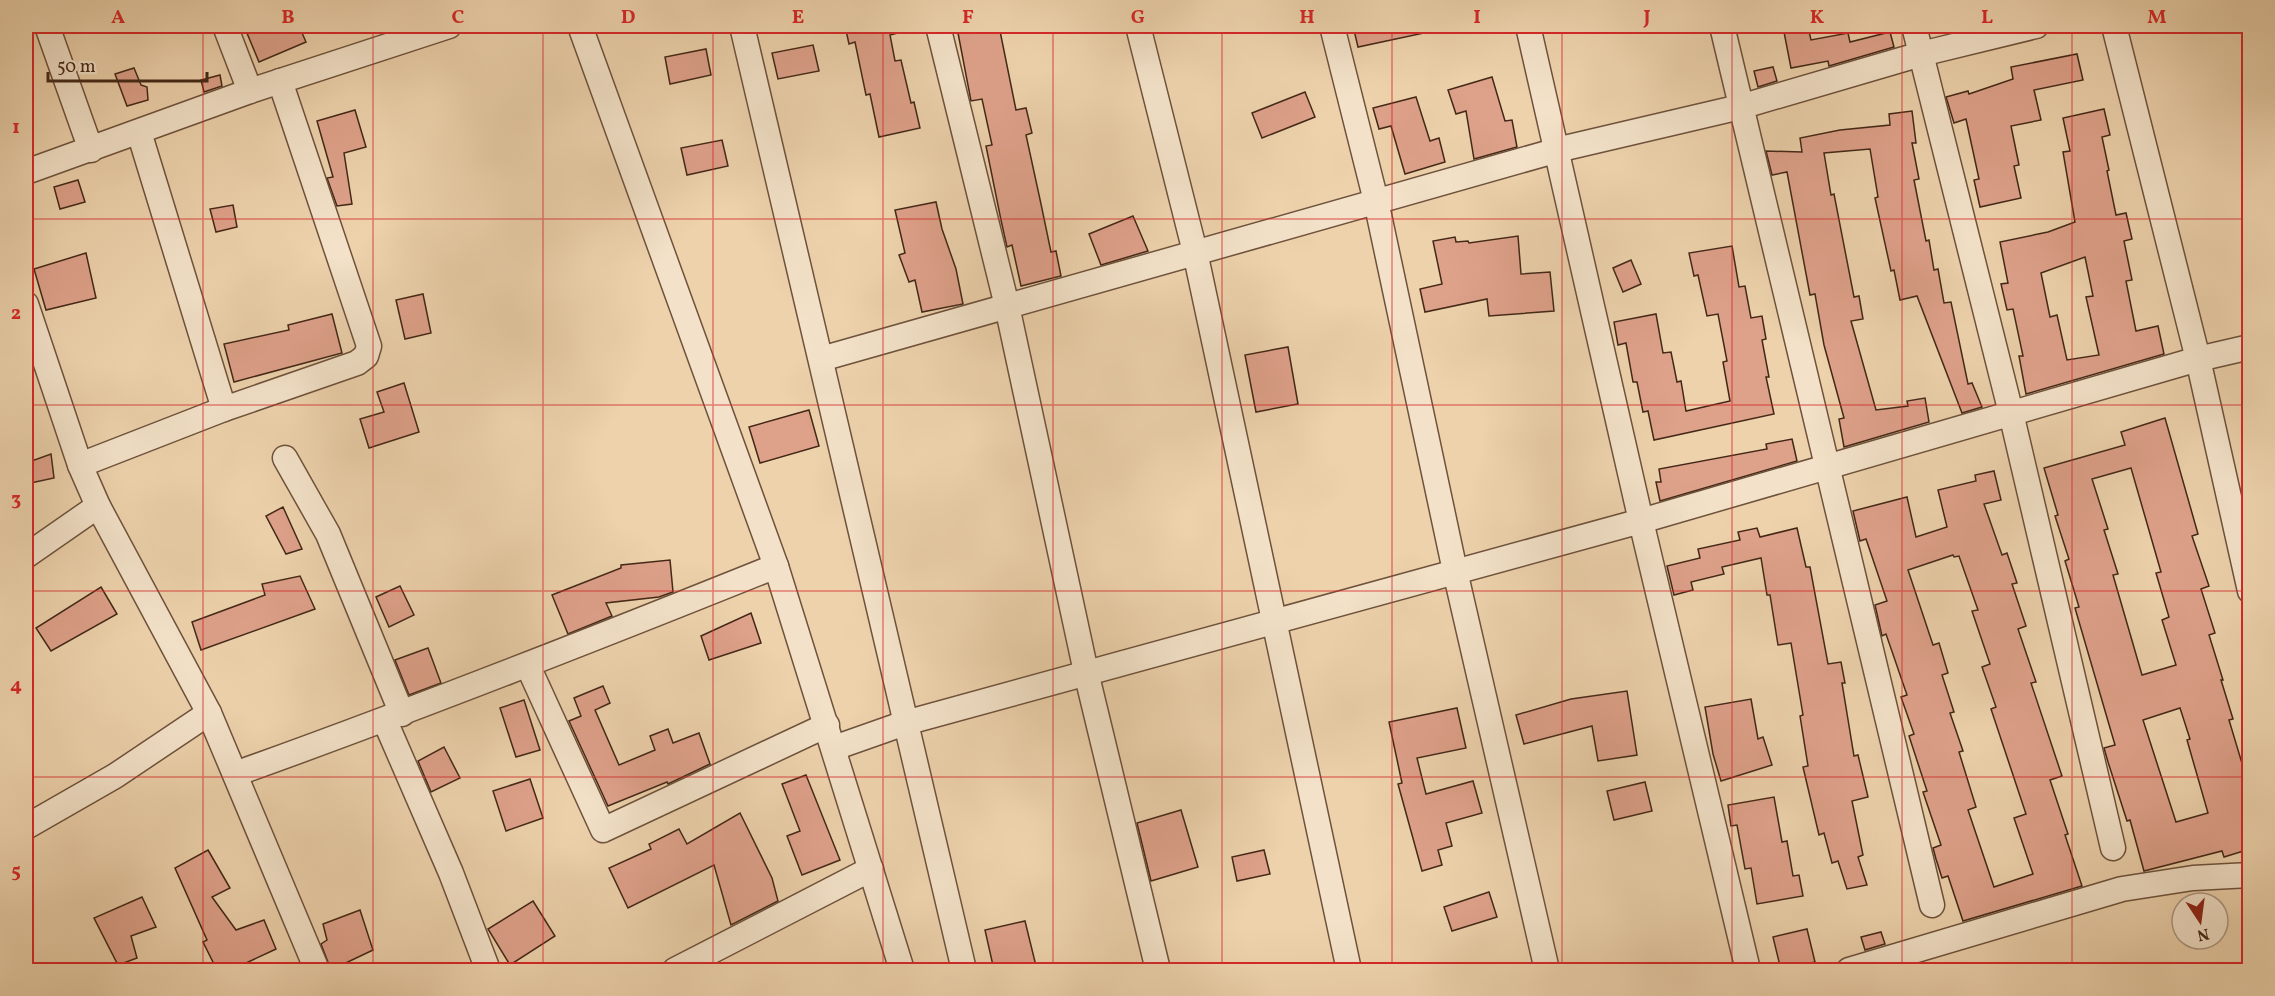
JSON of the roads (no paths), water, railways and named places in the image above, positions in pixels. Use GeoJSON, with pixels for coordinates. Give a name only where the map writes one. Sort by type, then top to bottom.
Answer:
{"type":"FeatureCollection","features":[{"type":"Feature","properties":{"kind":"street"},"geometry":{"type":"LineString","coordinates":[[47,26],[91,150]]}},
{"type":"Feature","properties":{"kind":"street"},"geometry":{"type":"LineString","coordinates":[[225,26],[250,91]]}},
{"type":"Feature","properties":{"kind":"street"},"geometry":{"type":"LineString","coordinates":[[26,172],[280,81],[394,34],[449,26]]}},
{"type":"Feature","properties":{"kind":"street"},"geometry":{"type":"LineString","coordinates":[[580,26],[776,566],[902,970]]}},
{"type":"Feature","properties":{"kind":"street"},"geometry":{"type":"LineString","coordinates":[[742,26],[964,970]]}},
{"type":"Feature","properties":{"kind":"street"},"geometry":{"type":"LineString","coordinates":[[938,26],[1007,306],[1086,672],[1158,970]]}},
{"type":"Feature","properties":{"kind":"street"},"geometry":{"type":"LineString","coordinates":[[1138,26],[1195,252],[1349,970]]}},
{"type":"Feature","properties":{"kind":"street"},"geometry":{"type":"LineString","coordinates":[[1332,26],[1376,201],[1455,571],[1547,970]]}},
{"type":"Feature","properties":{"kind":"street"},"geometry":{"type":"LineString","coordinates":[[1528,26],[1641,521],[1748,970]]}},
{"type":"Feature","properties":{"kind":"street"},"geometry":{"type":"LineString","coordinates":[[1722,26],[1932,905]]}},
{"type":"Feature","properties":{"kind":"street"},"geometry":{"type":"LineString","coordinates":[[1914,26],[2012,413],[2113,848]]}},
{"type":"Feature","properties":{"kind":"street"},"geometry":{"type":"LineString","coordinates":[[820,360],[1557,150],[1740,107],[1921,54],[2036,26]]}},
{"type":"Feature","properties":{"kind":"street"},"geometry":{"type":"LineString","coordinates":[[2114,26],[2198,359],[2250,591]]}},
{"type":"Feature","properties":{"kind":"street"},"geometry":{"type":"LineString","coordinates":[[80,465],[224,409],[357,363],[366,356],[369,346],[280,81]]}},
{"type":"Feature","properties":{"kind":"street"},"geometry":{"type":"LineString","coordinates":[[139,132],[224,409]]}},
{"type":"Feature","properties":{"kind":"street"},"geometry":{"type":"LineString","coordinates":[[26,304],[80,465],[98,506],[209,713],[316,970]]}},
{"type":"Feature","properties":{"kind":"street"},"geometry":{"type":"LineString","coordinates":[[834,748],[906,723],[1086,672],[1641,521],[2198,359],[2250,347]]}},
{"type":"Feature","properties":{"kind":"street"},"geometry":{"type":"LineString","coordinates":[[285,458],[328,534],[393,717],[488,970]]}},
{"type":"Feature","properties":{"kind":"street"},"geometry":{"type":"LineString","coordinates":[[26,556],[98,506]]}},
{"type":"Feature","properties":{"kind":"street"},"geometry":{"type":"LineString","coordinates":[[235,774],[528,666],[776,566]]}},
{"type":"Feature","properties":{"kind":"street"},"geometry":{"type":"LineString","coordinates":[[528,666],[603,830],[827,725]]}},
{"type":"Feature","properties":{"kind":"street"},"geometry":{"type":"LineString","coordinates":[[26,827],[115,776],[209,713]]}},
{"type":"Feature","properties":{"kind":"street"},"geometry":{"type":"LineString","coordinates":[[675,970],[872,869]]}},
{"type":"Feature","properties":{"kind":"street"},"geometry":{"type":"LineString","coordinates":[[1852,970],[2122,889],[2193,878],[2250,875]]}}]}
